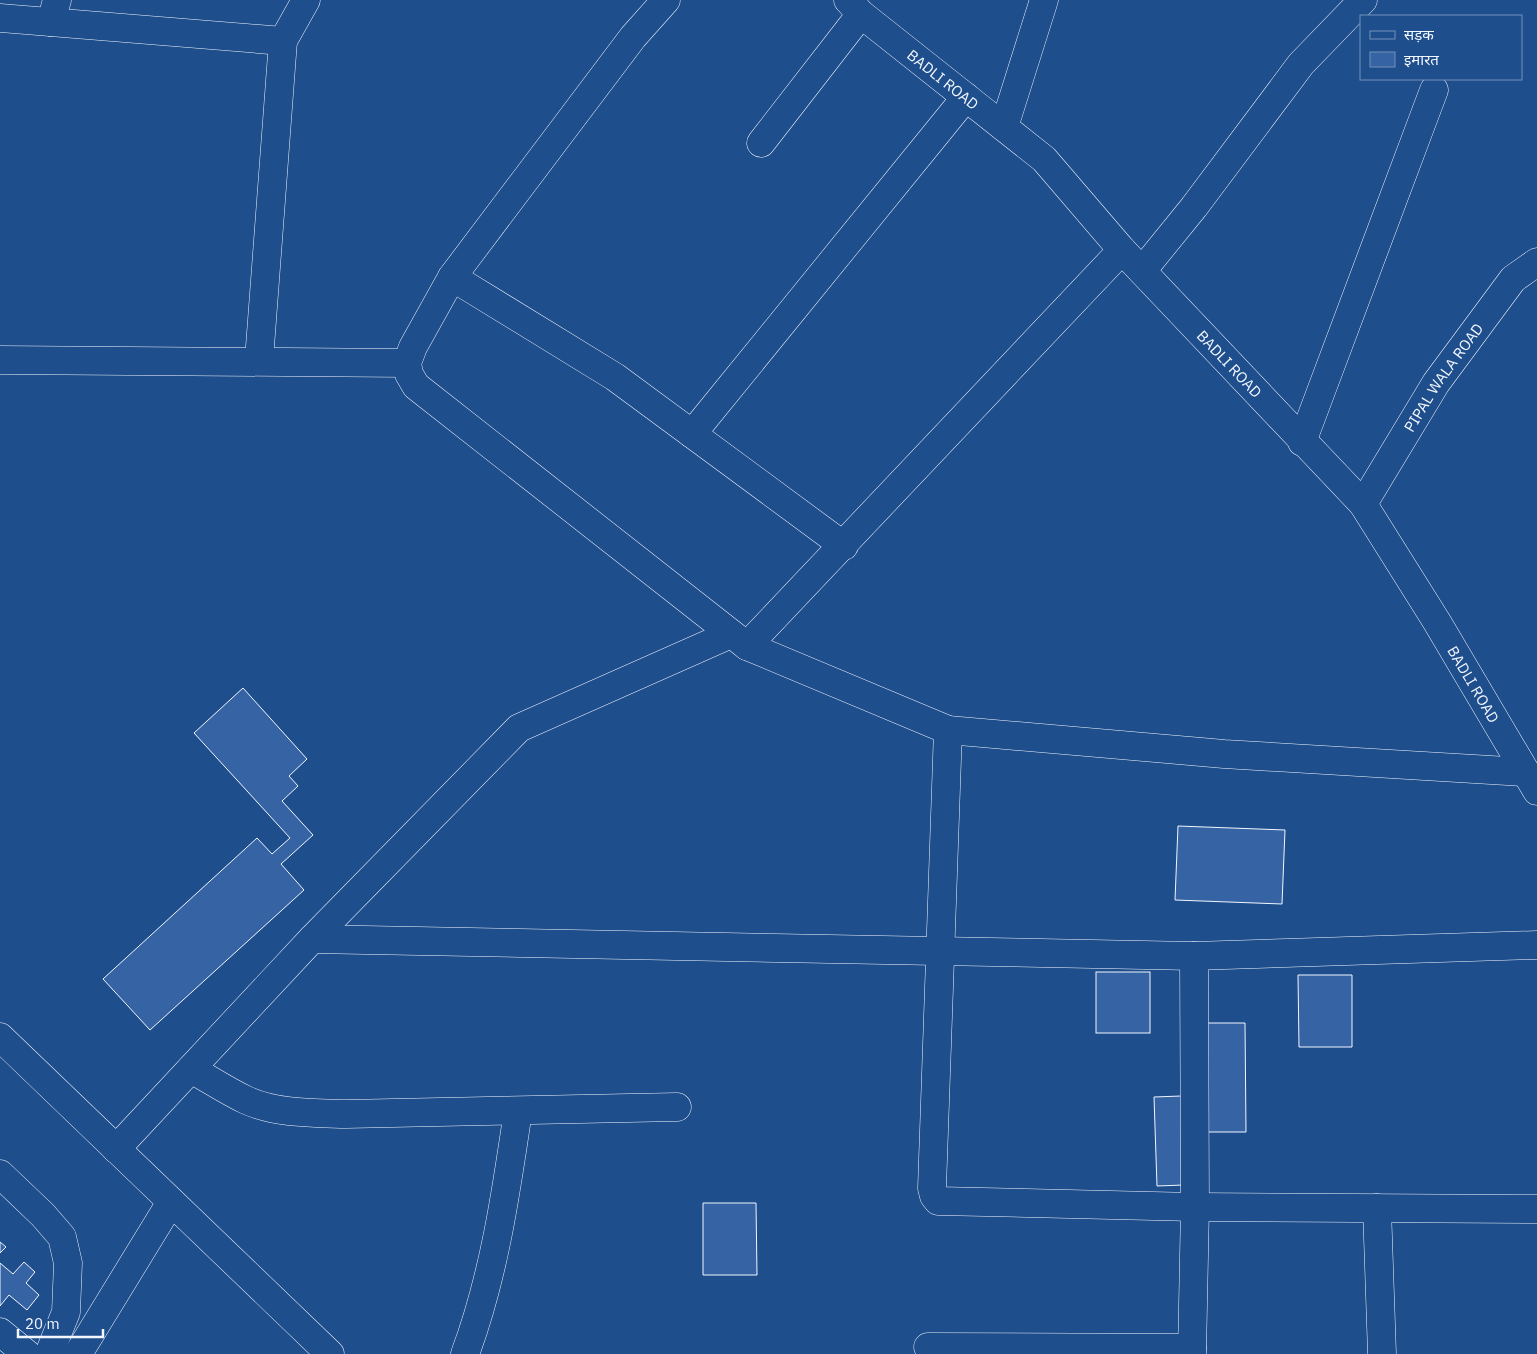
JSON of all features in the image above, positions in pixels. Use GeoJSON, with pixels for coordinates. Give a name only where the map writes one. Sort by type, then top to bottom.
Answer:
{"type":"FeatureCollection","features":[{"type":"Feature","properties":{"kind":"street"},"geometry":{"type":"LineString","coordinates":[[259,360],[283,41],[306,0]]}},
{"type":"Feature","properties":{"kind":"street"},"geometry":{"type":"LineString","coordinates":[[666,0],[633,38],[452,277],[413,347],[407,363],[409,374],[416,386],[739,640],[948,730],[1531,782]]}},
{"type":"Feature","properties":{"kind":"street"},"geometry":{"type":"LineString","coordinates":[[1004,127],[1044,0]]}},
{"type":"Feature","properties":{"kind":"street"},"geometry":{"type":"LineString","coordinates":[[1142,270],[1194,207],[1301,64],[1363,0]]}},
{"type":"Feature","properties":{"kind":"street"},"geometry":{"type":"LineString","coordinates":[[761,143],[855,7]]}},
{"type":"Feature","properties":{"kind":"street","name":"BADLI ROAD"},"geometry":{"type":"LineString","coordinates":[[855,7],[1044,159],[1122,250],[1302,442],[1363,504],[1437,622],[1531,782]]}},
{"type":"Feature","properties":{"kind":"street"},"geometry":{"type":"LineString","coordinates":[[0,18],[54,11],[283,41]]}},
{"type":"Feature","properties":{"kind":"street"},"geometry":{"type":"LineString","coordinates":[[1302,442],[1434,90]]}},
{"type":"Feature","properties":{"kind":"street"},"geometry":{"type":"LineString","coordinates":[[692,434],[966,97]]}},
{"type":"Feature","properties":{"kind":"street"},"geometry":{"type":"LineString","coordinates":[[116,1149],[312,939],[519,728],[739,640],[844,546],[1122,250]]}},
{"type":"Feature","properties":{"kind":"street","name":"PIPAL WALA ROAD"},"geometry":{"type":"LineString","coordinates":[[1363,504],[1436,383],[1513,279],[1537,262]]}},
{"type":"Feature","properties":{"kind":"street"},"geometry":{"type":"LineString","coordinates":[[452,277],[615,377],[844,546]]}},
{"type":"Feature","properties":{"kind":"street"},"geometry":{"type":"LineString","coordinates":[[0,360],[259,360],[407,363]]}},
{"type":"Feature","properties":{"kind":"street"},"geometry":{"type":"LineString","coordinates":[[948,730],[932,1188],[938,1201],[1195,1207],[1537,1209]]}},
{"type":"Feature","properties":{"kind":"street"},"geometry":{"type":"LineString","coordinates":[[312,939],[1194,956],[1537,945]]}},
{"type":"Feature","properties":{"kind":"street"},"geometry":{"type":"LineString","coordinates":[[928,1347],[1192,1351],[1195,1207],[1194,956]]}},
{"type":"Feature","properties":{"kind":"street"},"geometry":{"type":"LineString","coordinates":[[0,1037],[330,1354]]}},
{"type":"Feature","properties":{"kind":"street"},"geometry":{"type":"LineString","coordinates":[[191,1069],[246,1100],[280,1109],[346,1114],[677,1108]]}},
{"type":"Feature","properties":{"kind":"street"},"geometry":{"type":"LineString","coordinates":[[465,1354],[492,1262],[507,1191],[518,1111]]}},
{"type":"Feature","properties":{"kind":"street"},"geometry":{"type":"LineString","coordinates":[[0,1174],[43,1215],[62,1237],[68,1263],[66,1312],[49,1354]]}},
{"type":"Feature","properties":{"kind":"street"},"geometry":{"type":"LineString","coordinates":[[78,1354],[171,1202]]}},
{"type":"Feature","properties":{"kind":"street"},"geometry":{"type":"LineString","coordinates":[[1377,1208],[1382,1354]]}},
{"type":"Feature","properties":{"kind":"street"},"geometry":{"type":"LineString","coordinates":[[0,1332],[27,1354]]}},
{"type":"Feature","properties":{"kind":"building"},"geometry":{"type":"Polygon","coordinates":[[[243,688],[307,759],[289,776],[298,786],[282,801],[313,835],[281,864],[304,890],[150,1030],[103,979],[257,838],[272,854],[290,838],[194,733],[243,688]]]}},
{"type":"Feature","properties":{"kind":"building"},"geometry":{"type":"Polygon","coordinates":[[[1178,826],[1285,830],[1282,904],[1175,900],[1178,826]]]}},
{"type":"Feature","properties":{"kind":"building"},"geometry":{"type":"Polygon","coordinates":[[[1096,972],[1150,972],[1150,1033],[1096,1033],[1096,972]]]}},
{"type":"Feature","properties":{"kind":"building"},"geometry":{"type":"Polygon","coordinates":[[[1298,975],[1352,975],[1352,1047],[1299,1047],[1298,975]]]}},
{"type":"Feature","properties":{"kind":"building"},"geometry":{"type":"Polygon","coordinates":[[[1202,1023],[1245,1023],[1246,1132],[1203,1132],[1202,1023]]]}},
{"type":"Feature","properties":{"kind":"building"},"geometry":{"type":"Polygon","coordinates":[[[1181,1096],[1184,1185],[1157,1186],[1154,1097],[1181,1096]]]}},
{"type":"Feature","properties":{"kind":"building"},"geometry":{"type":"Polygon","coordinates":[[[703,1203],[756,1203],[757,1275],[703,1275],[703,1203]]]}},
{"type":"Feature","properties":{"kind":"building"},"geometry":{"type":"Polygon","coordinates":[[[0,1242],[6,1247],[0,1253],[0,1242]]]}},
{"type":"Feature","properties":{"kind":"building"},"geometry":{"type":"Polygon","coordinates":[[[24,1262],[35,1272],[26,1283],[39,1295],[27,1310],[9,1295],[0,1306],[0,1263],[13,1274],[24,1262]]]}}]}
